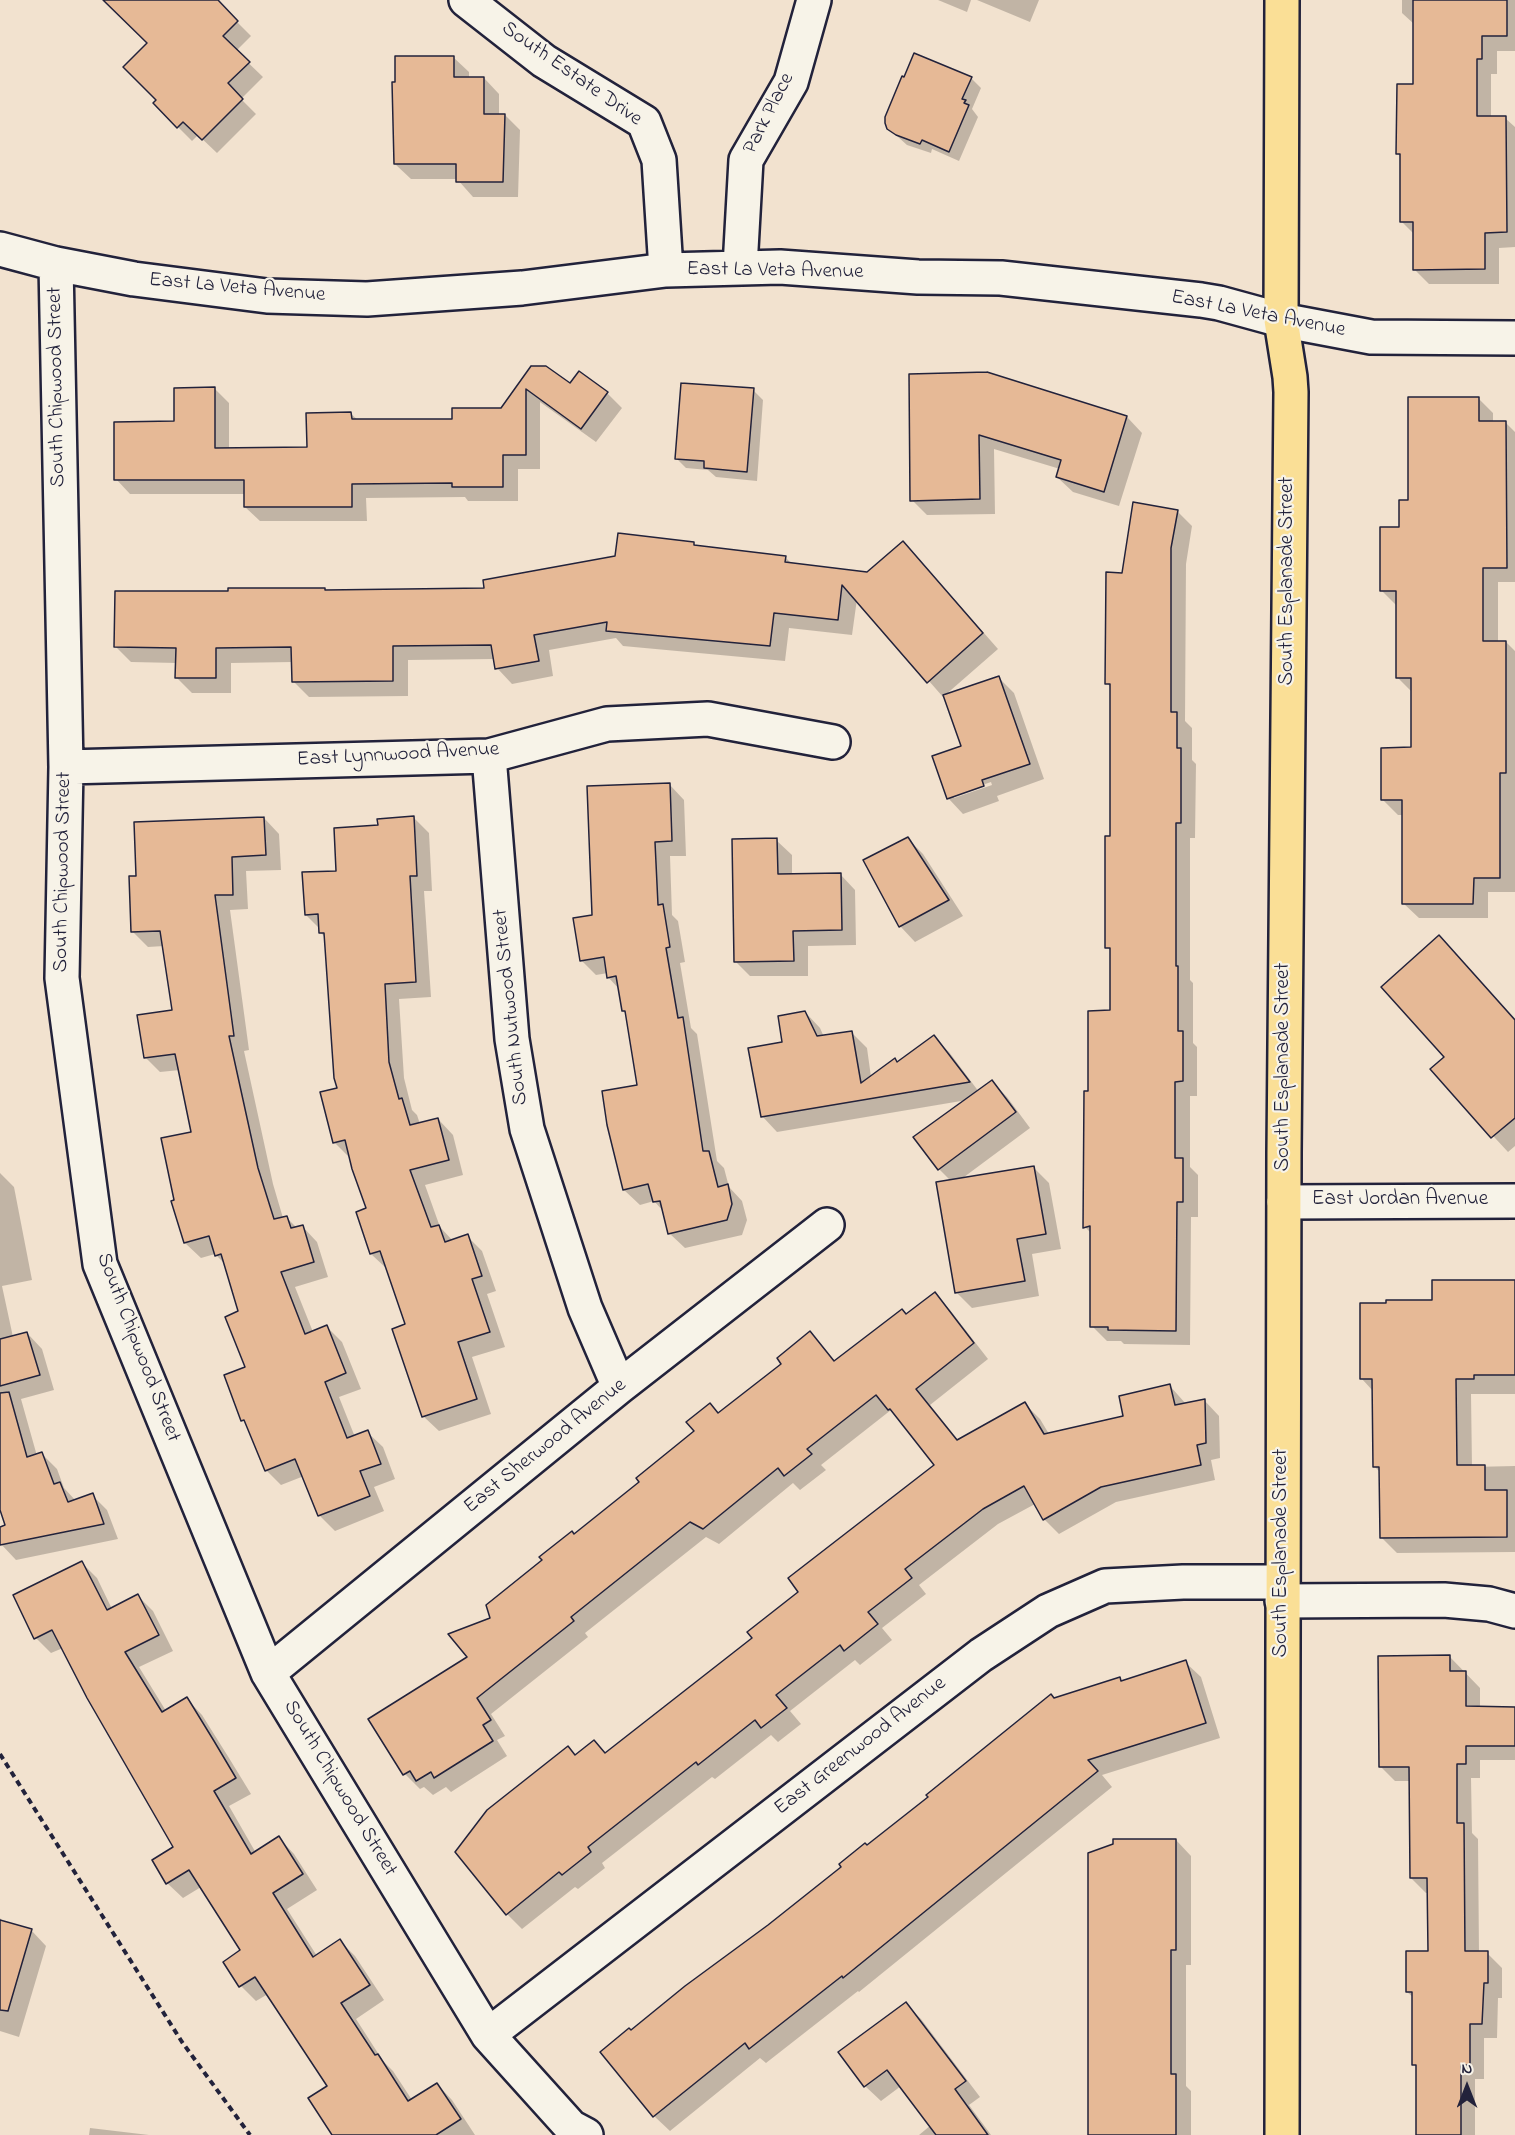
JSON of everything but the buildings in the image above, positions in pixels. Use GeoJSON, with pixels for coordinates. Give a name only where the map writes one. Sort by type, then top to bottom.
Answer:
{"type":"FeatureCollection","features":[{"type":"Feature","properties":{"kind":"main road","name":"South Esplanade Street"},"geometry":{"type":"LineString","coordinates":[[1282,0],[1281,320],[1291,392],[1284,1202],[1282,2135]]}},
{"type":"Feature","properties":{"kind":"street","name":"South Estate Drive"},"geometry":{"type":"LineString","coordinates":[[466,0],[544,61],[644,122],[659,160],[666,270]]}},
{"type":"Feature","properties":{"kind":"street","name":"Park Place"},"geometry":{"type":"LineString","coordinates":[[740,267],[746,160],[791,82],[814,0]]}},
{"type":"Feature","properties":{"kind":"street","name":"East La Veta Avenue"},"geometry":{"type":"LineString","coordinates":[[0,249],[56,264],[134,279],[267,296],[367,299],[522,288],[666,270],[780,267],[918,277],[1001,278],[1219,303],[1281,320],[1371,337],[1515,338]]}},
{"type":"Feature","properties":{"kind":"street","name":"South Chipwood Street"},"geometry":{"type":"LineString","coordinates":[[56,264],[66,767],[62,978],[100,1264],[268,1673],[488,2035],[571,2127],[586,2135]]}},
{"type":"Feature","properties":{"kind":"street","name":"East Lynnwood Avenue"},"geometry":{"type":"LineString","coordinates":[[66,767],[489,756],[607,724],[708,719],[832,742]]}},
{"type":"Feature","properties":{"kind":"street","name":"South Nutwood Street"},"geometry":{"type":"LineString","coordinates":[[489,756],[512,1039],[527,1129],[585,1308],[619,1387]]}},
{"type":"Feature","properties":{"kind":"street","name":"East Jordan Avenue"},"geometry":{"type":"LineString","coordinates":[[1284,1202],[1515,1201]]}},
{"type":"Feature","properties":{"kind":"street","name":"East Sherwood Avenue"},"geometry":{"type":"LineString","coordinates":[[268,1673],[619,1387],[827,1225]]}},
{"type":"Feature","properties":{"kind":"street","name":"East Greenwood Avenue"},"geometry":{"type":"LineString","coordinates":[[488,2035],[981,1654],[1048,1611],[1105,1586],[1183,1582],[1282,1592],[1444,1600],[1489,1604],[1515,1611]]}},
{"type":"Feature","properties":{"kind":"path"},"geometry":{"type":"LineString","coordinates":[[0,1754],[182,2042],[250,2135]]}}]}
